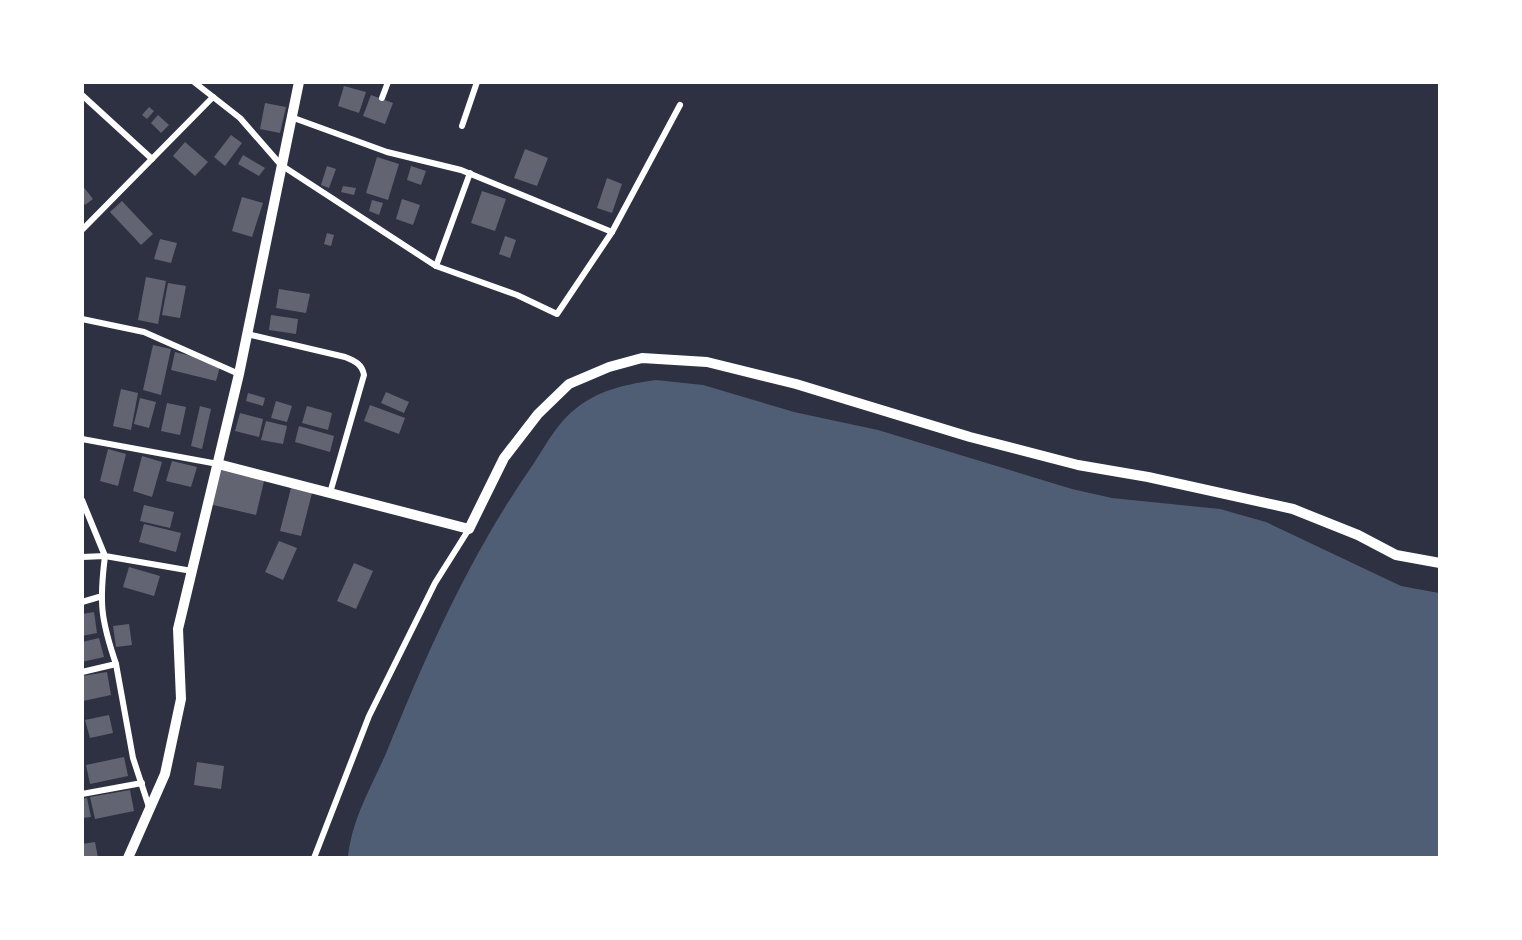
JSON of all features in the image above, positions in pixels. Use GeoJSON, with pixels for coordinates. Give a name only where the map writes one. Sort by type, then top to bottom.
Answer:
{"type":"FeatureCollection","features":[{"type":"Feature","properties":{"kind":"street"},"geometry":{"type":"LineString","coordinates":[[128,858],[165,774],[181,699],[178,629],[240,374],[299,82]]}},
{"type":"Feature","properties":{"kind":"street"},"geometry":{"type":"LineString","coordinates":[[382,98],[388,82]]}},
{"type":"Feature","properties":{"kind":"street"},"geometry":{"type":"LineString","coordinates":[[462,126],[477,82]]}},
{"type":"Feature","properties":{"kind":"street"},"geometry":{"type":"LineString","coordinates":[[198,84],[240,118],[281,165],[436,266],[517,295],[557,314],[612,232],[680,105]]}},
{"type":"Feature","properties":{"kind":"street"},"geometry":{"type":"LineString","coordinates":[[82,95],[152,159]]}},
{"type":"Feature","properties":{"kind":"street"},"geometry":{"type":"LineString","coordinates":[[82,230],[213,98]]}},
{"type":"Feature","properties":{"kind":"street"},"geometry":{"type":"LineString","coordinates":[[291,117],[387,152],[470,173],[612,232]]}},
{"type":"Feature","properties":{"kind":"street"},"geometry":{"type":"LineString","coordinates":[[436,266],[470,173]]}},
{"type":"Feature","properties":{"kind":"street"},"geometry":{"type":"LineString","coordinates":[[82,319],[144,332],[240,374]]}},
{"type":"Feature","properties":{"kind":"street"},"geometry":{"type":"LineString","coordinates":[[248,334],[345,357],[362,368],[364,375],[330,493]]}},
{"type":"Feature","properties":{"kind":"street"},"geometry":{"type":"LineString","coordinates":[[315,858],[369,716],[435,583],[469,529],[504,458],[538,414],[569,384],[609,367],[642,358],[707,362],[796,384],[970,437],[1078,465],[1148,477],[1293,509],[1358,535],[1396,555],[1440,563]]}},
{"type":"Feature","properties":{"kind":"street"},"geometry":{"type":"LineString","coordinates":[[82,439],[218,464],[469,529]]}},
{"type":"Feature","properties":{"kind":"street"},"geometry":{"type":"LineString","coordinates":[[82,500],[105,556],[99,597],[102,625],[116,664],[126,726],[150,809]]}},
{"type":"Feature","properties":{"kind":"street"},"geometry":{"type":"LineString","coordinates":[[82,557],[105,556],[192,571]]}},
{"type":"Feature","properties":{"kind":"street"},"geometry":{"type":"LineString","coordinates":[[82,602],[99,597]]}},
{"type":"Feature","properties":{"kind":"street"},"geometry":{"type":"LineString","coordinates":[[82,672],[116,664]]}},
{"type":"Feature","properties":{"kind":"street"},"geometry":{"type":"LineString","coordinates":[[82,794],[142,783]]}},
{"type":"Feature","properties":{"kind":"water"},"geometry":{"type":"Polygon","coordinates":[[[656,380],[703,385],[794,412],[878,430],[1072,489],[1112,498],[1220,509],[1266,522],[1401,586],[1439,593],[1439,857],[348,857],[358,816],[435,639],[470,568],[511,498],[554,432],[572,412],[588,400],[606,391],[656,380]]]}},
{"type":"Feature","properties":{"kind":"building"},"geometry":{"type":"Polygon","coordinates":[[[344,86],[366,92],[359,113],[338,106],[344,86]]]}},
{"type":"Feature","properties":{"kind":"building"},"geometry":{"type":"Polygon","coordinates":[[[371,95],[393,103],[385,124],[363,116],[371,95]]]}},
{"type":"Feature","properties":{"kind":"building"},"geometry":{"type":"Polygon","coordinates":[[[265,103],[286,107],[280,133],[260,129],[265,103]]]}},
{"type":"Feature","properties":{"kind":"building"},"geometry":{"type":"Polygon","coordinates":[[[149,107],[154,111],[147,119],[142,115],[149,107]]]}},
{"type":"Feature","properties":{"kind":"building"},"geometry":{"type":"Polygon","coordinates":[[[158,115],[169,125],[161,133],[151,123],[158,115]]]}},
{"type":"Feature","properties":{"kind":"building"},"geometry":{"type":"Polygon","coordinates":[[[231,135],[242,143],[225,166],[214,157],[231,135]]]}},
{"type":"Feature","properties":{"kind":"building"},"geometry":{"type":"Polygon","coordinates":[[[185,142],[208,162],[195,176],[173,156],[185,142]]]}},
{"type":"Feature","properties":{"kind":"building"},"geometry":{"type":"Polygon","coordinates":[[[525,149],[548,158],[537,186],[514,178],[525,149]]]}},
{"type":"Feature","properties":{"kind":"building"},"geometry":{"type":"Polygon","coordinates":[[[243,155],[265,168],[259,176],[238,164],[243,155]]]}},
{"type":"Feature","properties":{"kind":"building"},"geometry":{"type":"Polygon","coordinates":[[[377,157],[399,164],[388,200],[366,193],[377,157]]]}},
{"type":"Feature","properties":{"kind":"building"},"geometry":{"type":"Polygon","coordinates":[[[327,166],[336,169],[329,188],[321,185],[327,166]]]}},
{"type":"Feature","properties":{"kind":"building"},"geometry":{"type":"Polygon","coordinates":[[[411,166],[426,171],[421,185],[407,180],[411,166]]]}},
{"type":"Feature","properties":{"kind":"building"},"geometry":{"type":"Polygon","coordinates":[[[607,178],[622,184],[612,213],[597,208],[607,178]]]}},
{"type":"Feature","properties":{"kind":"building"},"geometry":{"type":"Polygon","coordinates":[[[82,185],[93,199],[85,205],[82,201],[82,185]]]}},
{"type":"Feature","properties":{"kind":"building"},"geometry":{"type":"Polygon","coordinates":[[[343,186],[356,188],[354,195],[341,192],[343,186]]]}},
{"type":"Feature","properties":{"kind":"building"},"geometry":{"type":"Polygon","coordinates":[[[482,191],[506,199],[495,231],[471,223],[482,191]]]}},
{"type":"Feature","properties":{"kind":"building"},"geometry":{"type":"Polygon","coordinates":[[[242,197],[263,203],[252,237],[232,231],[242,197]]]}},
{"type":"Feature","properties":{"kind":"building"},"geometry":{"type":"Polygon","coordinates":[[[402,199],[420,205],[413,225],[396,219],[402,199]]]}},
{"type":"Feature","properties":{"kind":"building"},"geometry":{"type":"Polygon","coordinates":[[[372,200],[383,203],[379,215],[369,211],[372,200]]]}},
{"type":"Feature","properties":{"kind":"building"},"geometry":{"type":"Polygon","coordinates":[[[122,201],[153,234],[141,245],[110,212],[122,201]]]}},
{"type":"Feature","properties":{"kind":"building"},"geometry":{"type":"Polygon","coordinates":[[[327,233],[334,235],[331,246],[324,244],[327,233]]]}},
{"type":"Feature","properties":{"kind":"building"},"geometry":{"type":"Polygon","coordinates":[[[505,236],[516,240],[510,258],[499,254],[505,236]]]}},
{"type":"Feature","properties":{"kind":"building"},"geometry":{"type":"Polygon","coordinates":[[[160,239],[177,243],[171,263],[154,259],[160,239]]]}},
{"type":"Feature","properties":{"kind":"building"},"geometry":{"type":"Polygon","coordinates":[[[146,277],[166,281],[158,324],[138,320],[146,277]]]}},
{"type":"Feature","properties":{"kind":"building"},"geometry":{"type":"Polygon","coordinates":[[[168,283],[186,286],[180,318],[162,315],[168,283]]]}},
{"type":"Feature","properties":{"kind":"building"},"geometry":{"type":"Polygon","coordinates":[[[279,289],[310,294],[306,313],[276,308],[279,289]]]}},
{"type":"Feature","properties":{"kind":"building"},"geometry":{"type":"Polygon","coordinates":[[[271,315],[298,319],[296,334],[269,330],[271,315]]]}},
{"type":"Feature","properties":{"kind":"building"},"geometry":{"type":"Polygon","coordinates":[[[153,345],[171,349],[161,395],[143,390],[153,345]]]}},
{"type":"Feature","properties":{"kind":"building"},"geometry":{"type":"Polygon","coordinates":[[[175,352],[221,363],[216,381],[171,370],[175,352]]]}},
{"type":"Feature","properties":{"kind":"building"},"geometry":{"type":"Polygon","coordinates":[[[121,389],[138,393],[131,430],[113,426],[121,389]]]}},
{"type":"Feature","properties":{"kind":"building"},"geometry":{"type":"Polygon","coordinates":[[[386,392],[409,402],[404,413],[381,403],[386,392]]]}},
{"type":"Feature","properties":{"kind":"building"},"geometry":{"type":"Polygon","coordinates":[[[248,393],[265,398],[263,406],[246,401],[248,393]]]}},
{"type":"Feature","properties":{"kind":"building"},"geometry":{"type":"Polygon","coordinates":[[[140,398],[156,402],[149,428],[134,424],[140,398]]]}},
{"type":"Feature","properties":{"kind":"building"},"geometry":{"type":"Polygon","coordinates":[[[276,401],[292,406],[287,422],[271,418],[276,401]]]}},
{"type":"Feature","properties":{"kind":"building"},"geometry":{"type":"Polygon","coordinates":[[[167,403],[186,407],[180,435],[161,431],[167,403]]]}},
{"type":"Feature","properties":{"kind":"building"},"geometry":{"type":"Polygon","coordinates":[[[370,405],[405,418],[399,434],[364,421],[370,405]]]}},
{"type":"Feature","properties":{"kind":"building"},"geometry":{"type":"Polygon","coordinates":[[[200,406],[211,409],[202,449],[191,446],[200,406]]]}},
{"type":"Feature","properties":{"kind":"building"},"geometry":{"type":"Polygon","coordinates":[[[307,406],[332,413],[328,430],[302,423],[307,406]]]}},
{"type":"Feature","properties":{"kind":"building"},"geometry":{"type":"Polygon","coordinates":[[[240,413],[263,419],[259,437],[235,431],[240,413]]]}},
{"type":"Feature","properties":{"kind":"building"},"geometry":{"type":"Polygon","coordinates":[[[266,421],[287,426],[283,444],[261,440],[266,421]]]}},
{"type":"Feature","properties":{"kind":"building"},"geometry":{"type":"Polygon","coordinates":[[[299,426],[334,436],[330,452],[295,442],[299,426]]]}},
{"type":"Feature","properties":{"kind":"building"},"geometry":{"type":"Polygon","coordinates":[[[108,449],[126,454],[118,486],[100,481],[108,449]]]}},
{"type":"Feature","properties":{"kind":"building"},"geometry":{"type":"Polygon","coordinates":[[[142,456],[162,462],[152,497],[133,491],[142,456]]]}},
{"type":"Feature","properties":{"kind":"building"},"geometry":{"type":"Polygon","coordinates":[[[172,461],[197,467],[191,487],[166,481],[172,461]]]}},
{"type":"Feature","properties":{"kind":"building"},"geometry":{"type":"Polygon","coordinates":[[[218,466],[265,477],[256,515],[209,504],[218,466]]]}},
{"type":"Feature","properties":{"kind":"building"},"geometry":{"type":"Polygon","coordinates":[[[292,484],[313,489],[301,536],[280,531],[292,484]]]}},
{"type":"Feature","properties":{"kind":"building"},"geometry":{"type":"Polygon","coordinates":[[[144,505],[174,512],[170,528],[140,521],[144,505]]]}},
{"type":"Feature","properties":{"kind":"building"},"geometry":{"type":"Polygon","coordinates":[[[144,524],[181,533],[176,552],[139,542],[144,524]]]}},
{"type":"Feature","properties":{"kind":"building"},"geometry":{"type":"Polygon","coordinates":[[[279,541],[297,548],[283,580],[265,572],[279,541]]]}},
{"type":"Feature","properties":{"kind":"building"},"geometry":{"type":"Polygon","coordinates":[[[354,563],[373,571],[356,609],[337,601],[354,563]]]}},
{"type":"Feature","properties":{"kind":"building"},"geometry":{"type":"Polygon","coordinates":[[[129,567],[160,576],[154,596],[123,587],[129,567]]]}},
{"type":"Feature","properties":{"kind":"building"},"geometry":{"type":"Polygon","coordinates":[[[94,612],[97,633],[82,636],[82,614],[94,612]]]}},
{"type":"Feature","properties":{"kind":"building"},"geometry":{"type":"Polygon","coordinates":[[[129,624],[132,645],[116,647],[113,626],[129,624]]]}},
{"type":"Feature","properties":{"kind":"building"},"geometry":{"type":"Polygon","coordinates":[[[99,638],[104,657],[82,662],[82,642],[99,638]]]}},
{"type":"Feature","properties":{"kind":"building"},"geometry":{"type":"Polygon","coordinates":[[[107,672],[111,695],[83,701],[82,676],[107,672]]]}},
{"type":"Feature","properties":{"kind":"building"},"geometry":{"type":"Polygon","coordinates":[[[109,715],[113,733],[90,738],[85,720],[109,715]]]}},
{"type":"Feature","properties":{"kind":"building"},"geometry":{"type":"Polygon","coordinates":[[[124,757],[128,776],[90,784],[86,765],[124,757]]]}},
{"type":"Feature","properties":{"kind":"building"},"geometry":{"type":"Polygon","coordinates":[[[197,762],[224,766],[221,789],[194,785],[197,762]]]}},
{"type":"Feature","properties":{"kind":"building"},"geometry":{"type":"Polygon","coordinates":[[[130,790],[134,811],[95,819],[90,797],[130,790]]]}},
{"type":"Feature","properties":{"kind":"building"},"geometry":{"type":"Polygon","coordinates":[[[87,798],[91,817],[82,818],[82,799],[87,798]]]}},
{"type":"Feature","properties":{"kind":"building"},"geometry":{"type":"Polygon","coordinates":[[[95,842],[98,858],[82,858],[82,844],[95,842]]]}}]}
